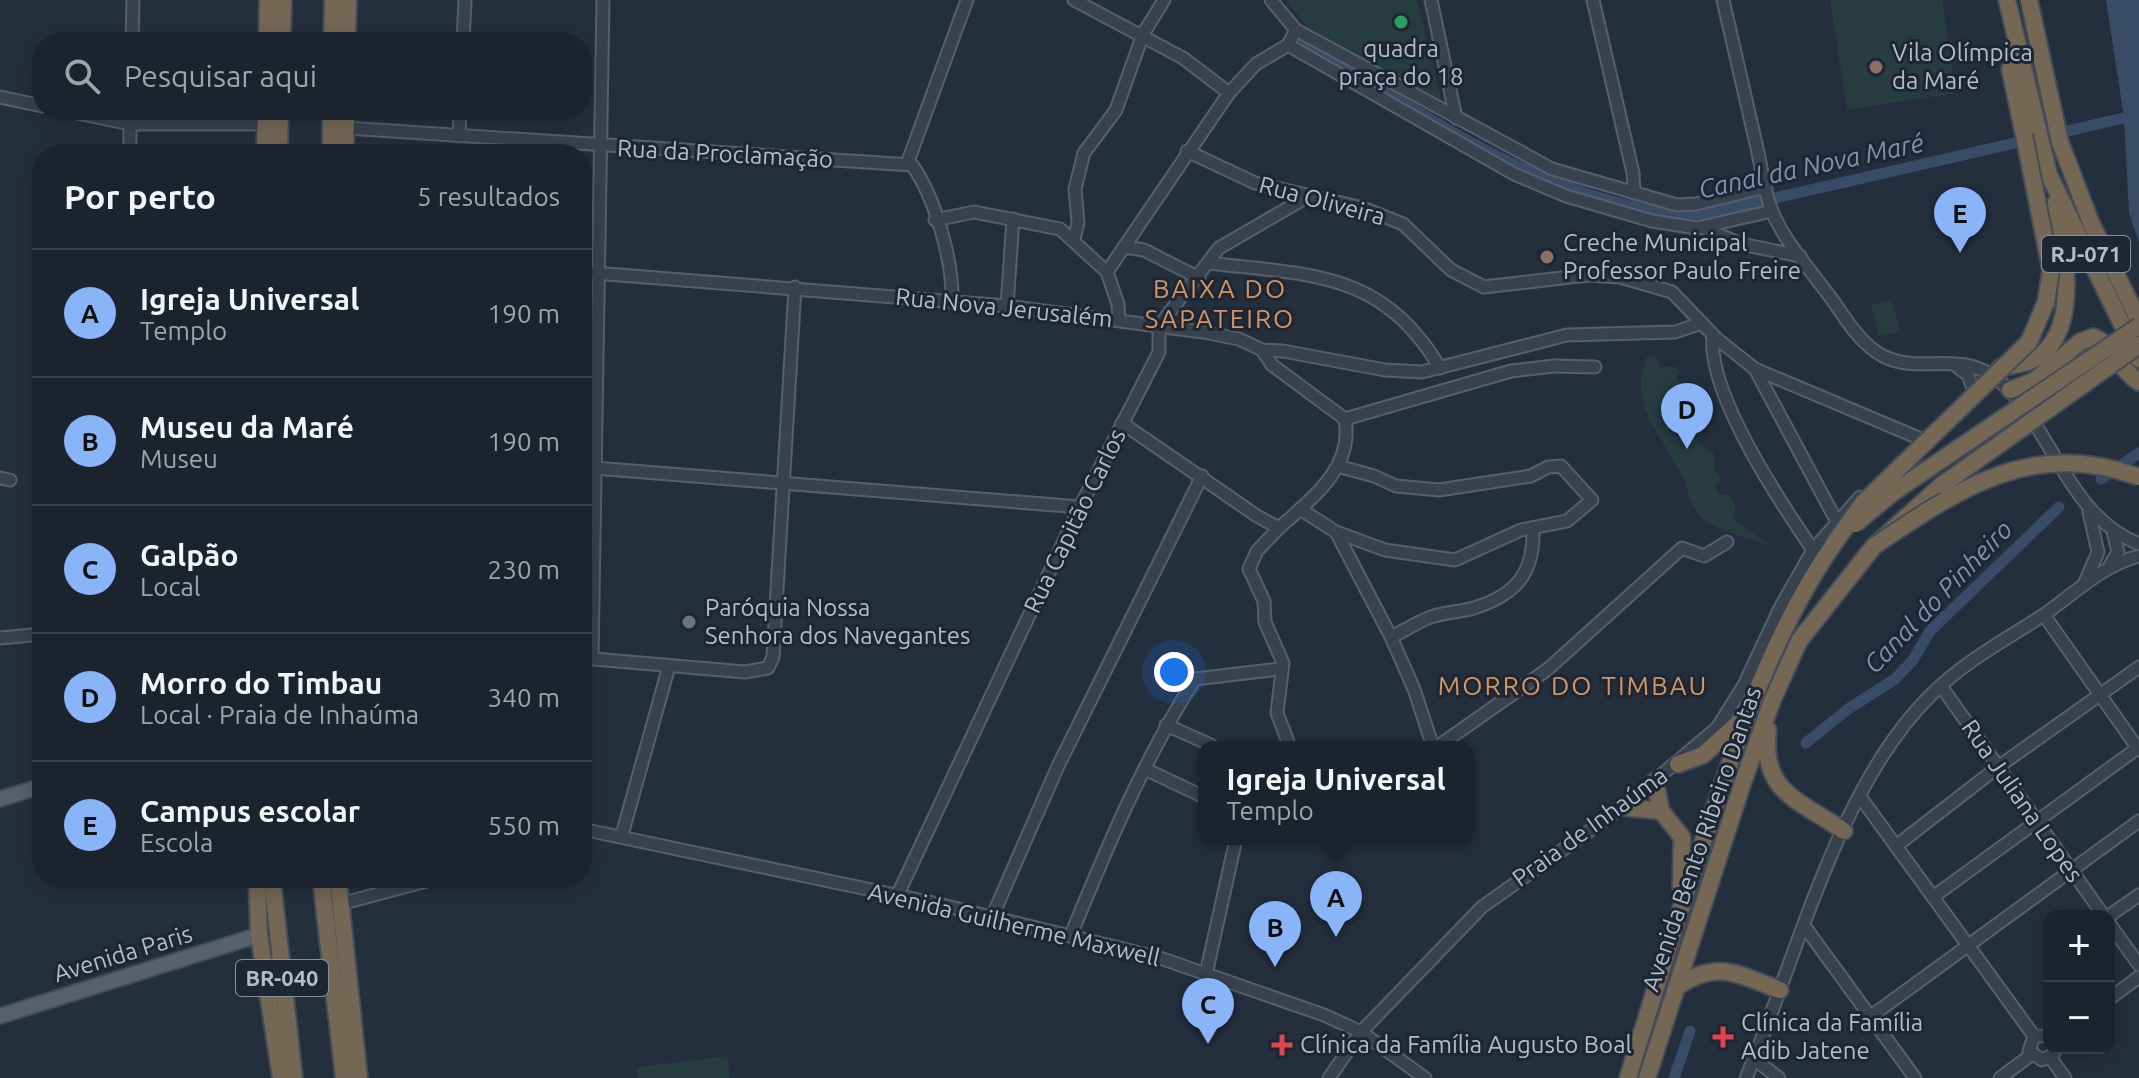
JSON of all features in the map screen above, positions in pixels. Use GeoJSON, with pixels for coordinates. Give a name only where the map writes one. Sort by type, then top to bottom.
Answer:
{"type":"FeatureCollection","features":[{"type":"Feature","properties":{"kind":"highway"},"geometry":{"type":"LineString","coordinates":[[267,32],[268,0]]}},
{"type":"Feature","properties":{"kind":"highway"},"geometry":{"type":"LineString","coordinates":[[282,32],[283,0]]}},
{"type":"Feature","properties":{"kind":"highway"},"geometry":{"type":"LineString","coordinates":[[332,32],[333,0]]}},
{"type":"Feature","properties":{"kind":"highway"},"geometry":{"type":"LineString","coordinates":[[347,32],[348,0]]}},
{"type":"Feature","properties":{"kind":"highway"},"geometry":{"type":"LineString","coordinates":[[1835,542],[1863,503],[2019,355],[2039,321],[2049,287],[2050,258],[2029,129],[2007,54],[2004,0]]}},
{"type":"Feature","properties":{"kind":"highway","name":"RJ-071"},"geometry":{"type":"LineString","coordinates":[[2029,0],[2060,142],[2091,223],[2139,324]]}},
{"type":"Feature","properties":{"kind":"highway"},"geometry":{"type":"LineString","coordinates":[[265,144],[266,120]]}},
{"type":"Feature","properties":{"kind":"highway"},"geometry":{"type":"LineString","coordinates":[[279,144],[280,120]]}},
{"type":"Feature","properties":{"kind":"highway"},"geometry":{"type":"LineString","coordinates":[[331,120],[331,144]]}},
{"type":"Feature","properties":{"kind":"highway"},"geometry":{"type":"LineString","coordinates":[[345,144],[346,120]]}},
{"type":"Feature","properties":{"kind":"highway","name":"RJ-071"},"geometry":{"type":"LineString","coordinates":[[2029,129],[2041,147],[2049,175],[2139,359]]}},
{"type":"Feature","properties":{"kind":"highway"},"geometry":{"type":"LineString","coordinates":[[1988,372],[2041,355],[2052,342],[2063,312],[2065,258],[2049,175]]}},
{"type":"Feature","properties":{"kind":"highway"},"geometry":{"type":"LineString","coordinates":[[1835,542],[1891,494],[2139,324]]}},
{"type":"Feature","properties":{"kind":"highway"},"geometry":{"type":"LineString","coordinates":[[2012,393],[2034,381],[2080,342],[2093,337],[2106,345],[2124,371],[2139,382]]}},
{"type":"Feature","properties":{"kind":"highway"},"geometry":{"type":"LineString","coordinates":[[1874,546],[1942,485],[2139,345]]}},
{"type":"Feature","properties":{"kind":"highway"},"geometry":{"type":"LineString","coordinates":[[1874,546],[1955,493],[2012,469],[2069,463],[2106,467],[2139,477]]}},
{"type":"Feature","properties":{"kind":"highway","name":"Avenida Bento Ribeiro Dantas"},"geometry":{"type":"LineString","coordinates":[[1628,1078],[1679,912],[1748,714],[1782,631],[1807,582],[1835,542]]}},
{"type":"Feature","properties":{"kind":"highway","name":"Avenida Bento Ribeiro Dantas"},"geometry":{"type":"LineString","coordinates":[[1647,1078],[1772,701],[1799,641],[1874,546]]}},
{"type":"Feature","properties":{"kind":"highway"},"geometry":{"type":"LineString","coordinates":[[1772,701],[1765,752],[1768,770],[1775,783],[1844,831]]}},
{"type":"Feature","properties":{"kind":"highway"},"geometry":{"type":"LineString","coordinates":[[1678,764],[1703,755],[1748,714]]}},
{"type":"Feature","properties":{"kind":"highway"},"geometry":{"type":"LineString","coordinates":[[1655,781],[1661,811],[1682,837],[1679,912]]}},
{"type":"Feature","properties":{"kind":"highway"},"geometry":{"type":"LineString","coordinates":[[1623,807],[1661,811]]}},
{"type":"Feature","properties":{"kind":"highway"},"geometry":{"type":"LineString","coordinates":[[257,888],[259,935],[281,1078]]}},
{"type":"Feature","properties":{"kind":"highway","name":"BR-040"},"geometry":{"type":"LineString","coordinates":[[273,888],[294,1078]]}},
{"type":"Feature","properties":{"kind":"highway","name":"BR-040"},"geometry":{"type":"LineString","coordinates":[[322,888],[344,1078]]}},
{"type":"Feature","properties":{"kind":"highway"},"geometry":{"type":"LineString","coordinates":[[339,888],[359,1078]]}},
{"type":"Feature","properties":{"kind":"highway"},"geometry":{"type":"LineString","coordinates":[[1678,986],[1697,974],[1715,970],[1780,990]]}},
{"type":"Feature","properties":{"kind":"main road"},"geometry":{"type":"LineString","coordinates":[[0,799],[32,789]]}},
{"type":"Feature","properties":{"kind":"main road","name":"Avenida Paris"},"geometry":{"type":"LineString","coordinates":[[0,1016],[259,935]]}},
{"type":"Feature","properties":{"kind":"street"},"geometry":{"type":"LineString","coordinates":[[132,32],[133,0]]}},
{"type":"Feature","properties":{"kind":"street"},"geometry":{"type":"LineString","coordinates":[[463,32],[465,0]]}},
{"type":"Feature","properties":{"kind":"street"},"geometry":{"type":"LineString","coordinates":[[592,564],[597,469],[603,0]]}},
{"type":"Feature","properties":{"kind":"street"},"geometry":{"type":"LineString","coordinates":[[952,300],[953,273],[935,220],[910,165],[967,0]]}},
{"type":"Feature","properties":{"kind":"street"},"geometry":{"type":"LineString","coordinates":[[1074,0],[1143,34],[1183,58],[1229,93]]}},
{"type":"Feature","properties":{"kind":"street"},"geometry":{"type":"LineString","coordinates":[[1074,239],[1078,223],[1075,189],[1084,153],[1116,110],[1143,34],[1164,0]]}},
{"type":"Feature","properties":{"kind":"street"},"geometry":{"type":"LineString","coordinates":[[1271,0],[1296,30],[1552,169],[1686,205],[1769,199]]}},
{"type":"Feature","properties":{"kind":"street"},"geometry":{"type":"LineString","coordinates":[[1431,0],[1456,118]]}},
{"type":"Feature","properties":{"kind":"street"},"geometry":{"type":"LineString","coordinates":[[1593,0],[1633,173],[1634,193]]}},
{"type":"Feature","properties":{"kind":"street"},"geometry":{"type":"LineString","coordinates":[[1723,0],[1769,199],[1800,256],[1872,348],[1896,361],[1951,362],[1988,372],[2012,393],[2088,508],[2113,532],[2139,544]]}},
{"type":"Feature","properties":{"kind":"street"},"geometry":{"type":"LineString","coordinates":[[1107,272],[1229,93],[1256,64],[1288,45],[1296,30]]}},
{"type":"Feature","properties":{"kind":"street"},"geometry":{"type":"LineString","coordinates":[[1288,45],[1514,174],[1566,196],[1652,221],[1703,228],[1741,244],[1800,256]]}},
{"type":"Feature","properties":{"kind":"street"},"geometry":{"type":"LineString","coordinates":[[0,97],[32,104]]}},
{"type":"Feature","properties":{"kind":"street"},"geometry":{"type":"LineString","coordinates":[[111,120],[130,124],[208,120]]}},
{"type":"Feature","properties":{"kind":"street"},"geometry":{"type":"LineString","coordinates":[[130,120],[130,144]]}},
{"type":"Feature","properties":{"kind":"street"},"geometry":{"type":"LineString","coordinates":[[459,136],[460,120]]}},
{"type":"Feature","properties":{"kind":"street","name":"Rua da Proclamação"},"geometry":{"type":"LineString","coordinates":[[346,128],[564,144]]}},
{"type":"Feature","properties":{"kind":"street","name":"Rua da Proclamação"},"geometry":{"type":"LineString","coordinates":[[592,146],[910,165]]}},
{"type":"Feature","properties":{"kind":"street","name":"Rua Oliveira"},"geometry":{"type":"LineString","coordinates":[[1187,151],[1255,183],[1363,208],[1403,224],[1451,270],[1477,284],[1500,287],[1588,275],[1620,277],[1672,292],[1713,336],[1755,369],[1921,439]]}},
{"type":"Feature","properties":{"kind":"street"},"geometry":{"type":"LineString","coordinates":[[1159,326],[1223,245],[1307,197]]}},
{"type":"Feature","properties":{"kind":"street"},"geometry":{"type":"LineString","coordinates":[[1703,228],[1769,199]]}},
{"type":"Feature","properties":{"kind":"street"},"geometry":{"type":"LineString","coordinates":[[935,220],[974,212],[1060,229],[1107,272],[1118,304],[1119,319]]}},
{"type":"Feature","properties":{"kind":"street"},"geometry":{"type":"LineString","coordinates":[[1007,306],[1013,219]]}},
{"type":"Feature","properties":{"kind":"street"},"geometry":{"type":"LineString","coordinates":[[1124,247],[1144,250],[1199,278]]}},
{"type":"Feature","properties":{"kind":"street"},"geometry":{"type":"LineString","coordinates":[[1209,263],[1304,273],[1345,282],[1394,311],[1440,368]]}},
{"type":"Feature","properties":{"kind":"street","name":"Rua Nova Jerusalém"},"geometry":{"type":"LineString","coordinates":[[592,273],[952,300],[1119,319],[1239,339],[1262,350],[1408,373],[1440,368],[1567,335],[1675,332],[1702,323]]}},
{"type":"Feature","properties":{"kind":"street"},"geometry":{"type":"LineString","coordinates":[[592,658],[745,672],[764,671],[773,657],[795,287]]}},
{"type":"Feature","properties":{"kind":"street","name":"Rua Capitão Carlos"},"geometry":{"type":"LineString","coordinates":[[897,896],[1080,507],[1159,352],[1159,326]]}},
{"type":"Feature","properties":{"kind":"street"},"geometry":{"type":"LineString","coordinates":[[1713,336],[1713,360],[1730,408],[1787,512],[1813,550]]}},
{"type":"Feature","properties":{"kind":"street"},"geometry":{"type":"LineString","coordinates":[[1262,350],[1272,365],[1345,419],[1347,437],[1341,467],[1257,551],[1249,569],[1264,601],[1265,622],[1283,663],[1279,669],[1277,713],[1288,741]]}},
{"type":"Feature","properties":{"kind":"street"},"geometry":{"type":"LineString","coordinates":[[1951,362],[1968,375],[1972,386],[1996,384],[2012,393]]}},
{"type":"Feature","properties":{"kind":"street"},"geometry":{"type":"LineString","coordinates":[[1345,419],[1511,371],[1554,366],[1595,367]]}},
{"type":"Feature","properties":{"kind":"street"},"geometry":{"type":"LineString","coordinates":[[1755,369],[1836,520]]}},
{"type":"Feature","properties":{"kind":"street","name":"Praia de Inhaúma"},"geometry":{"type":"LineString","coordinates":[[1329,1078],[1361,1032],[1482,907],[1623,807],[1703,743],[1728,713],[1813,550],[1836,520],[1972,386]]}},
{"type":"Feature","properties":{"kind":"street"},"geometry":{"type":"LineString","coordinates":[[1122,423],[1279,528]]}},
{"type":"Feature","properties":{"kind":"street"},"geometry":{"type":"LineString","coordinates":[[1300,509],[1336,532],[1385,550],[1455,560],[1521,530],[1567,521],[1592,500],[1561,466],[1548,467],[1531,476],[1439,490],[1396,486],[1341,467]]}},
{"type":"Feature","properties":{"kind":"street"},"geometry":{"type":"LineString","coordinates":[[592,468],[1080,507]]}},
{"type":"Feature","properties":{"kind":"street"},"geometry":{"type":"LineString","coordinates":[[992,917],[1058,766],[1202,476]]}},
{"type":"Feature","properties":{"kind":"street"},"geometry":{"type":"LineString","coordinates":[[2088,508],[2105,553],[2116,557],[2137,556]]}},
{"type":"Feature","properties":{"kind":"street"},"geometry":{"type":"LineString","coordinates":[[1391,637],[1432,616],[1489,602],[1511,589],[1525,576],[1532,560],[1533,530]]}},
{"type":"Feature","properties":{"kind":"street"},"geometry":{"type":"LineString","coordinates":[[1336,532],[1391,637],[1433,741]]}},
{"type":"Feature","properties":{"kind":"street"},"geometry":{"type":"LineString","coordinates":[[2105,571],[2116,557],[2119,546],[2113,532]]}},
{"type":"Feature","properties":{"kind":"street"},"geometry":{"type":"LineString","coordinates":[[1444,741],[1548,669],[1682,548],[1704,556],[1727,542]]}},
{"type":"Feature","properties":{"kind":"street"},"geometry":{"type":"LineString","coordinates":[[2082,587],[2095,565],[2099,543]]}},
{"type":"Feature","properties":{"kind":"street"},"geometry":{"type":"LineString","coordinates":[[1746,1078],[1844,831],[1900,731],[1941,686],[2105,571],[2137,556]]}},
{"type":"Feature","properties":{"kind":"street"},"geometry":{"type":"LineString","coordinates":[[1933,897],[2139,748],[2044,615]]}},
{"type":"Feature","properties":{"kind":"street"},"geometry":{"type":"LineString","coordinates":[[0,638],[32,635]]}},
{"type":"Feature","properties":{"kind":"street"},"geometry":{"type":"LineString","coordinates":[[622,835],[669,666]]}},
{"type":"Feature","properties":{"kind":"street"},"geometry":{"type":"LineString","coordinates":[[1896,846],[1998,767],[2139,667]]}},
{"type":"Feature","properties":{"kind":"street"},"geometry":{"type":"LineString","coordinates":[[1071,935],[1166,725],[1195,679],[1203,675],[1279,669]]}},
{"type":"Feature","properties":{"kind":"street","name":"Rua Juliana Lopes"},"geometry":{"type":"LineString","coordinates":[[1941,686],[2102,910]]}},
{"type":"Feature","properties":{"kind":"street"},"geometry":{"type":"LineString","coordinates":[[1166,725],[1202,741]]}},
{"type":"Feature","properties":{"kind":"street"},"geometry":{"type":"LineString","coordinates":[[1145,769],[1198,794]]}},
{"type":"Feature","properties":{"kind":"street"},"geometry":{"type":"LineString","coordinates":[[1861,798],[2034,1036]]}},
{"type":"Feature","properties":{"kind":"street"},"geometry":{"type":"LineString","coordinates":[[1870,1017],[2139,821]]}},
{"type":"Feature","properties":{"kind":"street","name":"Avenida Guilherme Maxwell"},"geometry":{"type":"LineString","coordinates":[[592,831],[622,835],[1071,935],[1206,974],[1324,1015],[1361,1032],[1425,1078]]}},
{"type":"Feature","properties":{"kind":"street"},"geometry":{"type":"LineString","coordinates":[[1206,974],[1235,845]]}},
{"type":"Feature","properties":{"kind":"street"},"geometry":{"type":"LineString","coordinates":[[340,904],[400,888]]}},
{"type":"Feature","properties":{"kind":"street"},"geometry":{"type":"LineString","coordinates":[[2115,911],[2139,895]]}},
{"type":"Feature","properties":{"kind":"street"},"geometry":{"type":"LineString","coordinates":[[1805,927],[1915,1078]]}},
{"type":"Feature","properties":{"kind":"street"},"geometry":{"type":"LineString","coordinates":[[2115,931],[2139,965]]}},
{"type":"Feature","properties":{"kind":"street"},"geometry":{"type":"LineString","coordinates":[[2115,995],[2139,977]]}},
{"type":"Feature","properties":{"kind":"street"},"geometry":{"type":"LineString","coordinates":[[2034,1036],[2043,1036]]}},
{"type":"Feature","properties":{"kind":"street"},"geometry":{"type":"LineString","coordinates":[[2034,1036],[2028,1047],[2031,1055],[2042,1060],[2051,1054]]}},
{"type":"Feature","properties":{"kind":"street"},"geometry":{"type":"LineString","coordinates":[[2053,1054],[2065,1078]]}},
{"type":"Feature","properties":{"kind":"street"},"geometry":{"type":"LineString","coordinates":[[2000,1078],[2031,1055]]}},
{"type":"Feature","properties":{"kind":"street"},"geometry":{"type":"LineString","coordinates":[[1754,1059],[1779,1078]]}},
{"type":"Feature","properties":{"kind":"green space"},"geometry":{"type":"Polygon","coordinates":[[[1286,0],[1417,0],[1442,103],[1308,28],[1286,0]]]}},
{"type":"Feature","properties":{"kind":"green space"},"geometry":{"type":"Polygon","coordinates":[[[1830,0],[1942,0],[1956,93],[1847,110],[1830,0]]]}},
{"type":"Feature","properties":{"kind":"green space"},"geometry":{"type":"Polygon","coordinates":[[[1892,301],[1900,332],[1879,336],[1871,305],[1892,301]]]}},
{"type":"Feature","properties":{"kind":"green space"},"geometry":{"type":"Polygon","coordinates":[[[1654,354],[1661,367],[1677,367],[1680,371],[1676,377],[1684,390],[1693,393],[1696,402],[1688,410],[1693,415],[1701,414],[1704,431],[1698,443],[1714,454],[1715,471],[1721,480],[1715,487],[1719,494],[1727,494],[1735,502],[1734,519],[1771,546],[1716,527],[1695,509],[1682,476],[1644,406],[1642,375],[1647,357],[1654,354]]]}},
{"type":"Feature","properties":{"kind":"green space"},"geometry":{"type":"Polygon","coordinates":[[[727,1056],[730,1078],[638,1078],[637,1067],[727,1056]]]}},
{"type":"Feature","properties":{"kind":"water"},"geometry":{"type":"Polygon","coordinates":[[[2106,0],[2139,0],[2139,242],[2129,213],[2124,118],[2106,0]]]}},
{"type":"Feature","properties":{"kind":"waterway","name":"Canal da Nova Maré"},"geometry":{"type":"LineString","coordinates":[[1304,43],[1445,128],[1543,177],[1594,196],[1647,209],[1701,215],[2124,118]]}},
{"type":"Feature","properties":{"kind":"waterway","name":"Canal do Pinheiro"},"geometry":{"type":"LineString","coordinates":[[2101,479],[2139,453]]}},
{"type":"Feature","properties":{"kind":"waterway","name":"Canal do Pinheiro"},"geometry":{"type":"LineString","coordinates":[[1806,743],[1848,709],[1895,679],[1913,660],[1930,631],[2059,507]]}},
{"type":"Feature","properties":{"kind":"waterway","name":"Canal do Pinheiro"},"geometry":{"type":"LineString","coordinates":[[1674,1078],[1690,1031]]}},
{"type":"Feature","properties":{"kind":"place","name":"quadra praça do 18"},"geometry":{"type":"Point","coordinates":[1401,22]}},
{"type":"Feature","properties":{"kind":"place","name":"Vila Olímpica da Maré"},"geometry":{"type":"Point","coordinates":[1876,67]}},
{"type":"Feature","properties":{"kind":"place","name":"Campus escolar"},"geometry":{"type":"Point","coordinates":[1960,253]}},
{"type":"Feature","properties":{"kind":"place","name":"Creche Municipal Professor Paulo Freire"},"geometry":{"type":"Point","coordinates":[1547,257]}},
{"type":"Feature","properties":{"kind":"place","name":"Morro do Timbau"},"geometry":{"type":"Point","coordinates":[1687,449]}},
{"type":"Feature","properties":{"kind":"place","name":"Paróquia Nossa Senhora dos Navegantes"},"geometry":{"type":"Point","coordinates":[689,622]}},
{"type":"Feature","properties":{"kind":"place","name":"Igreja Universal"},"geometry":{"type":"Point","coordinates":[1336,937]}},
{"type":"Feature","properties":{"kind":"place","name":"Museu da Maré"},"geometry":{"type":"Point","coordinates":[1275,967]}},
{"type":"Feature","properties":{"kind":"place","name":"Clínica da Família Adib Jatene"},"geometry":{"type":"Point","coordinates":[1723,1037]}},
{"type":"Feature","properties":{"kind":"place","name":"Galpão"},"geometry":{"type":"Point","coordinates":[1208,1044]}},
{"type":"Feature","properties":{"kind":"place","name":"Clínica da Família Augusto Boal"},"geometry":{"type":"Point","coordinates":[1282,1045]}},
{"type":"Feature","properties":{"kind":"district","name":"BAIXA DO SAPATEIRO"},"geometry":{"type":"Point","coordinates":[1220,304]}},
{"type":"Feature","properties":{"kind":"district","name":"MORRO DO TIMBAU"},"geometry":{"type":"Point","coordinates":[1573,686]}}]}
